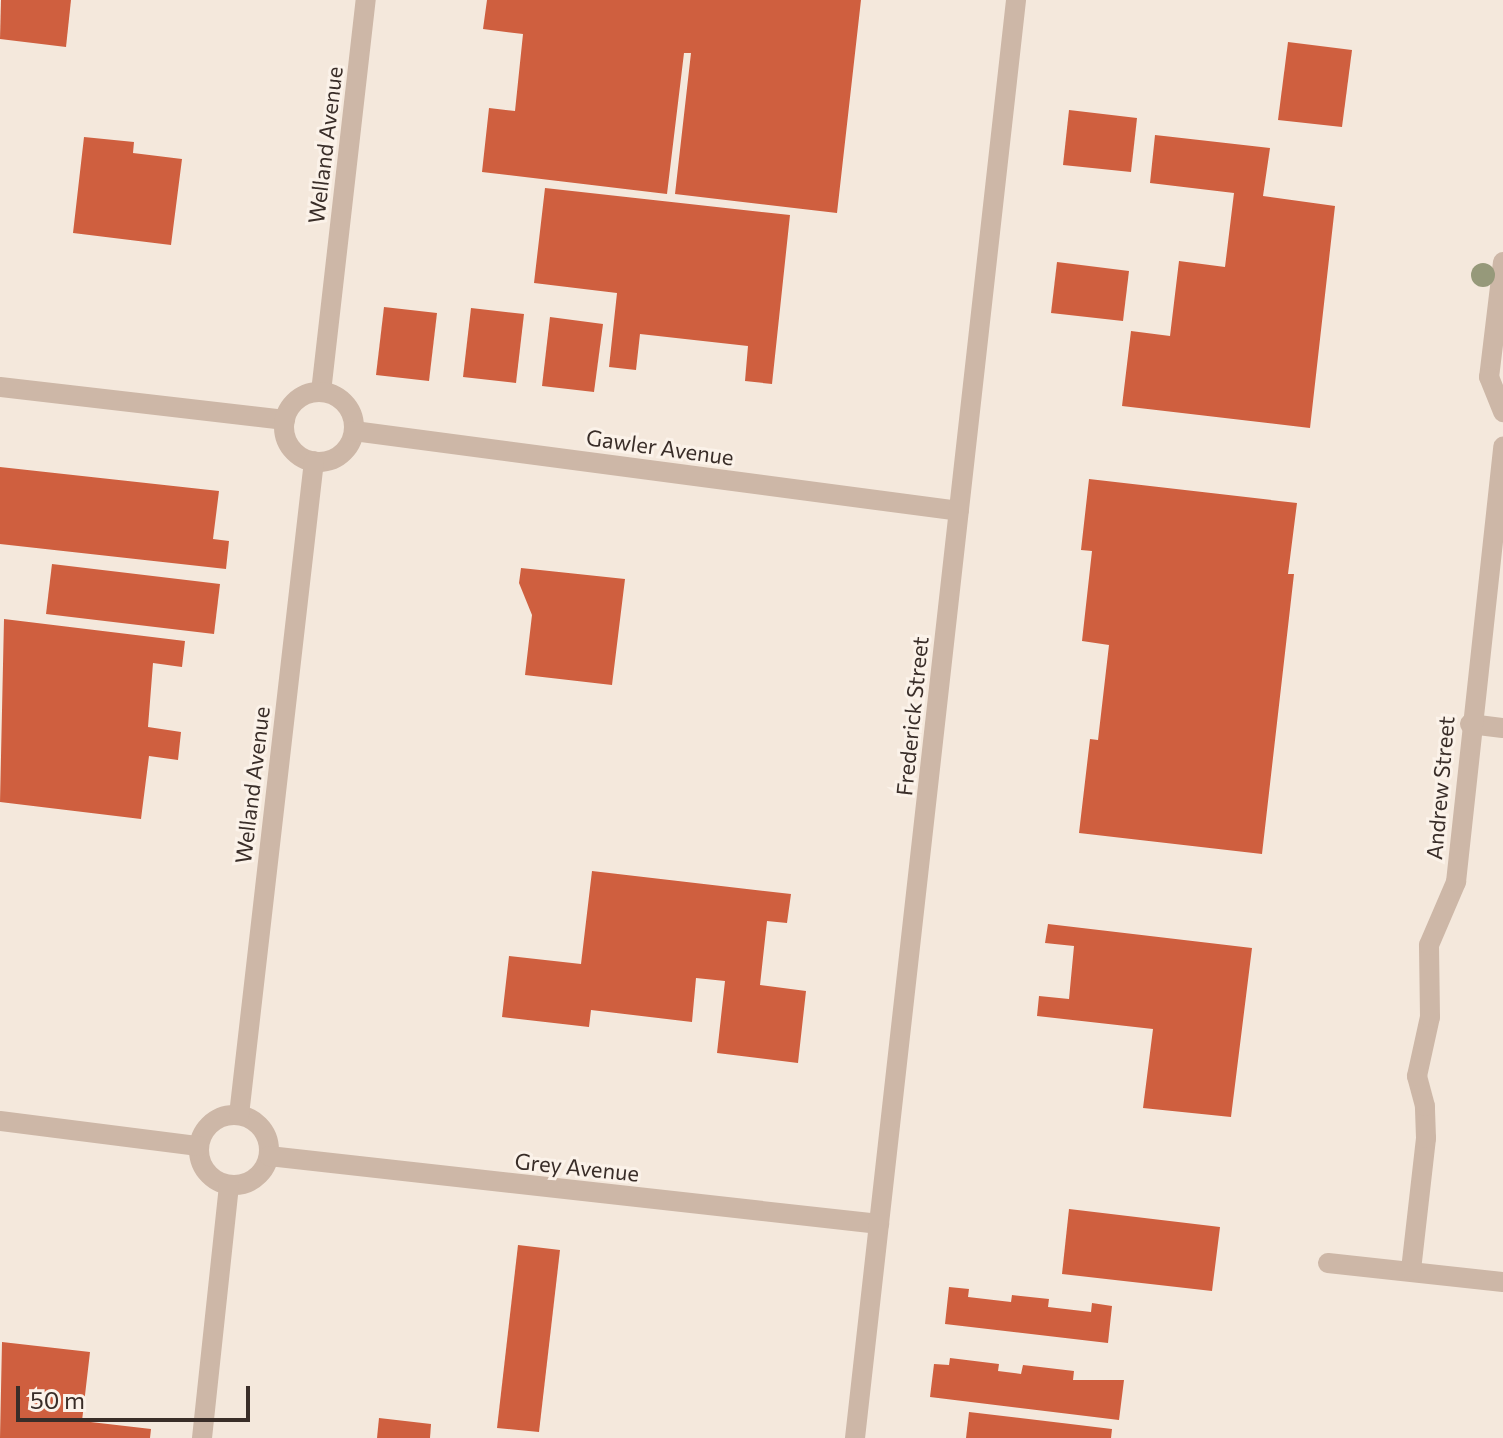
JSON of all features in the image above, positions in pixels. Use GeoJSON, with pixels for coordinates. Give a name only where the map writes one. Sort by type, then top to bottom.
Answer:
{"type":"FeatureCollection","features":[{"type":"Feature","properties":{"kind":"street","name":"Welland Avenue"},"geometry":{"type":"LineString","coordinates":[[321,392],[366,0]]}},
{"type":"Feature","properties":{"kind":"street","name":"Frederick Street"},"geometry":{"type":"LineString","coordinates":[[855,1438],[1016,0]]}},
{"type":"Feature","properties":{"kind":"street"},"geometry":{"type":"LineString","coordinates":[[1503,262],[1489,377],[1503,412]]}},
{"type":"Feature","properties":{"kind":"street"},"geometry":{"type":"LineString","coordinates":[[0,387],[285,420]]}},
{"type":"Feature","properties":{"kind":"street"},"geometry":{"type":"LineString","coordinates":[[321,392],[343,401],[354,431],[342,452],[314,461],[293,450],[285,420],[297,399],[321,392]]}},
{"type":"Feature","properties":{"kind":"street","name":"Gawler Avenue"},"geometry":{"type":"LineString","coordinates":[[354,431],[959,511]]}},
{"type":"Feature","properties":{"kind":"street","name":"Andrew Street"},"geometry":{"type":"LineString","coordinates":[[1411,1270],[1426,1138],[1417,1076],[1430,1017],[1427,957],[1456,882],[1470,724],[1503,447]]}},
{"type":"Feature","properties":{"kind":"street","name":"Welland Avenue"},"geometry":{"type":"LineString","coordinates":[[239,1115],[314,461]]}},
{"type":"Feature","properties":{"kind":"street"},"geometry":{"type":"LineString","coordinates":[[1470,724],[1503,728]]}},
{"type":"Feature","properties":{"kind":"street"},"geometry":{"type":"LineString","coordinates":[[239,1115],[256,1122],[267,1138],[269,1156],[254,1178],[229,1185],[212,1179],[200,1164],[198,1146],[212,1122],[239,1115]]}},
{"type":"Feature","properties":{"kind":"street"},"geometry":{"type":"LineString","coordinates":[[0,1121],[198,1146]]}},
{"type":"Feature","properties":{"kind":"street","name":"Grey Avenue"},"geometry":{"type":"LineString","coordinates":[[269,1156],[879,1224]]}},
{"type":"Feature","properties":{"kind":"street"},"geometry":{"type":"LineString","coordinates":[[202,1438],[229,1185]]}},
{"type":"Feature","properties":{"kind":"street"},"geometry":{"type":"LineString","coordinates":[[1328,1263],[1503,1282]]}},
{"type":"Feature","properties":{"kind":"building"},"geometry":{"type":"Polygon","coordinates":[[[1,0],[71,0],[66,47],[0,39],[1,0]]]}},
{"type":"Feature","properties":{"kind":"building"},"geometry":{"type":"Polygon","coordinates":[[[487,0],[861,0],[837,213],[675,194],[691,53],[684,53],[667,194],[482,172],[489,108],[515,111],[523,34],[483,29],[487,0]]]}},
{"type":"Feature","properties":{"kind":"building"},"geometry":{"type":"Polygon","coordinates":[[[1288,42],[1352,50],[1342,127],[1278,120],[1288,42]]]}},
{"type":"Feature","properties":{"kind":"building"},"geometry":{"type":"Polygon","coordinates":[[[1069,110],[1137,118],[1131,172],[1063,165],[1069,110]]]}},
{"type":"Feature","properties":{"kind":"building"},"geometry":{"type":"Polygon","coordinates":[[[1155,135],[1270,148],[1263,196],[1335,206],[1310,428],[1122,406],[1131,331],[1170,336],[1179,261],[1225,267],[1234,193],[1150,183],[1155,135]]]}},
{"type":"Feature","properties":{"kind":"building"},"geometry":{"type":"Polygon","coordinates":[[[84,137],[134,142],[133,153],[182,159],[171,245],[73,233],[84,137]]]}},
{"type":"Feature","properties":{"kind":"building"},"geometry":{"type":"Polygon","coordinates":[[[545,188],[790,215],[772,384],[745,381],[748,346],[640,334],[636,370],[609,367],[617,293],[534,283],[545,188]]]}},
{"type":"Feature","properties":{"kind":"building"},"geometry":{"type":"Polygon","coordinates":[[[1057,262],[1129,271],[1123,321],[1051,313],[1057,262]]]}},
{"type":"Feature","properties":{"kind":"building"},"geometry":{"type":"Polygon","coordinates":[[[384,307],[437,313],[429,381],[376,375],[384,307]]]}},
{"type":"Feature","properties":{"kind":"building"},"geometry":{"type":"Polygon","coordinates":[[[471,308],[524,314],[516,383],[463,377],[471,308]]]}},
{"type":"Feature","properties":{"kind":"building"},"geometry":{"type":"Polygon","coordinates":[[[550,317],[603,324],[594,392],[542,386],[550,317]]]}},
{"type":"Feature","properties":{"kind":"building"},"geometry":{"type":"Polygon","coordinates":[[[0,467],[219,491],[213,539],[229,541],[226,569],[0,544],[0,467]]]}},
{"type":"Feature","properties":{"kind":"building"},"geometry":{"type":"Polygon","coordinates":[[[1089,479],[1297,503],[1288,574],[1294,574],[1262,854],[1079,833],[1090,739],[1098,740],[1109,645],[1082,641],[1092,551],[1081,550],[1089,479]]]}},
{"type":"Feature","properties":{"kind":"building"},"geometry":{"type":"Polygon","coordinates":[[[52,564],[220,584],[214,634],[46,614],[52,564]]]}},
{"type":"Feature","properties":{"kind":"building"},"geometry":{"type":"Polygon","coordinates":[[[521,568],[625,579],[612,685],[525,675],[532,615],[519,583],[521,568]]]}},
{"type":"Feature","properties":{"kind":"building"},"geometry":{"type":"Polygon","coordinates":[[[4,619],[185,641],[182,667],[153,663],[148,727],[181,732],[178,760],[149,756],[141,819],[0,802],[4,619]]]}},
{"type":"Feature","properties":{"kind":"building"},"geometry":{"type":"Polygon","coordinates":[[[592,871],[791,894],[787,923],[767,921],[760,985],[806,991],[798,1063],[717,1053],[725,981],[696,978],[692,1022],[591,1010],[589,1027],[502,1017],[509,956],[581,964],[592,871]]]}},
{"type":"Feature","properties":{"kind":"building"},"geometry":{"type":"Polygon","coordinates":[[[1048,924],[1252,948],[1231,1117],[1143,1108],[1153,1029],[1037,1016],[1039,996],[1069,999],[1074,946],[1045,943],[1048,924]]]}},
{"type":"Feature","properties":{"kind":"building"},"geometry":{"type":"Polygon","coordinates":[[[1069,1209],[1220,1227],[1212,1291],[1062,1274],[1069,1209]]]}},
{"type":"Feature","properties":{"kind":"building"},"geometry":{"type":"Polygon","coordinates":[[[518,1245],[560,1250],[539,1432],[497,1428],[518,1245]]]}},
{"type":"Feature","properties":{"kind":"building"},"geometry":{"type":"Polygon","coordinates":[[[949,1287],[969,1289],[968,1297],[1011,1302],[1012,1295],[1049,1299],[1048,1307],[1091,1312],[1092,1303],[1112,1306],[1108,1343],[945,1324],[949,1287]]]}},
{"type":"Feature","properties":{"kind":"building"},"geometry":{"type":"Polygon","coordinates":[[[2,1342],[90,1352],[82,1421],[151,1429],[150,1438],[0,1438],[2,1342]]]}},
{"type":"Feature","properties":{"kind":"building"},"geometry":{"type":"Polygon","coordinates":[[[950,1358],[999,1364],[998,1371],[1021,1374],[1023,1365],[1074,1371],[1073,1380],[1124,1380],[1119,1420],[930,1397],[934,1364],[949,1365],[950,1358]]]}},
{"type":"Feature","properties":{"kind":"building"},"geometry":{"type":"Polygon","coordinates":[[[969,1412],[1112,1429],[1111,1438],[966,1438],[969,1412]]]}},
{"type":"Feature","properties":{"kind":"building"},"geometry":{"type":"Polygon","coordinates":[[[379,1418],[431,1424],[430,1438],[377,1438],[379,1418]]]}}]}
